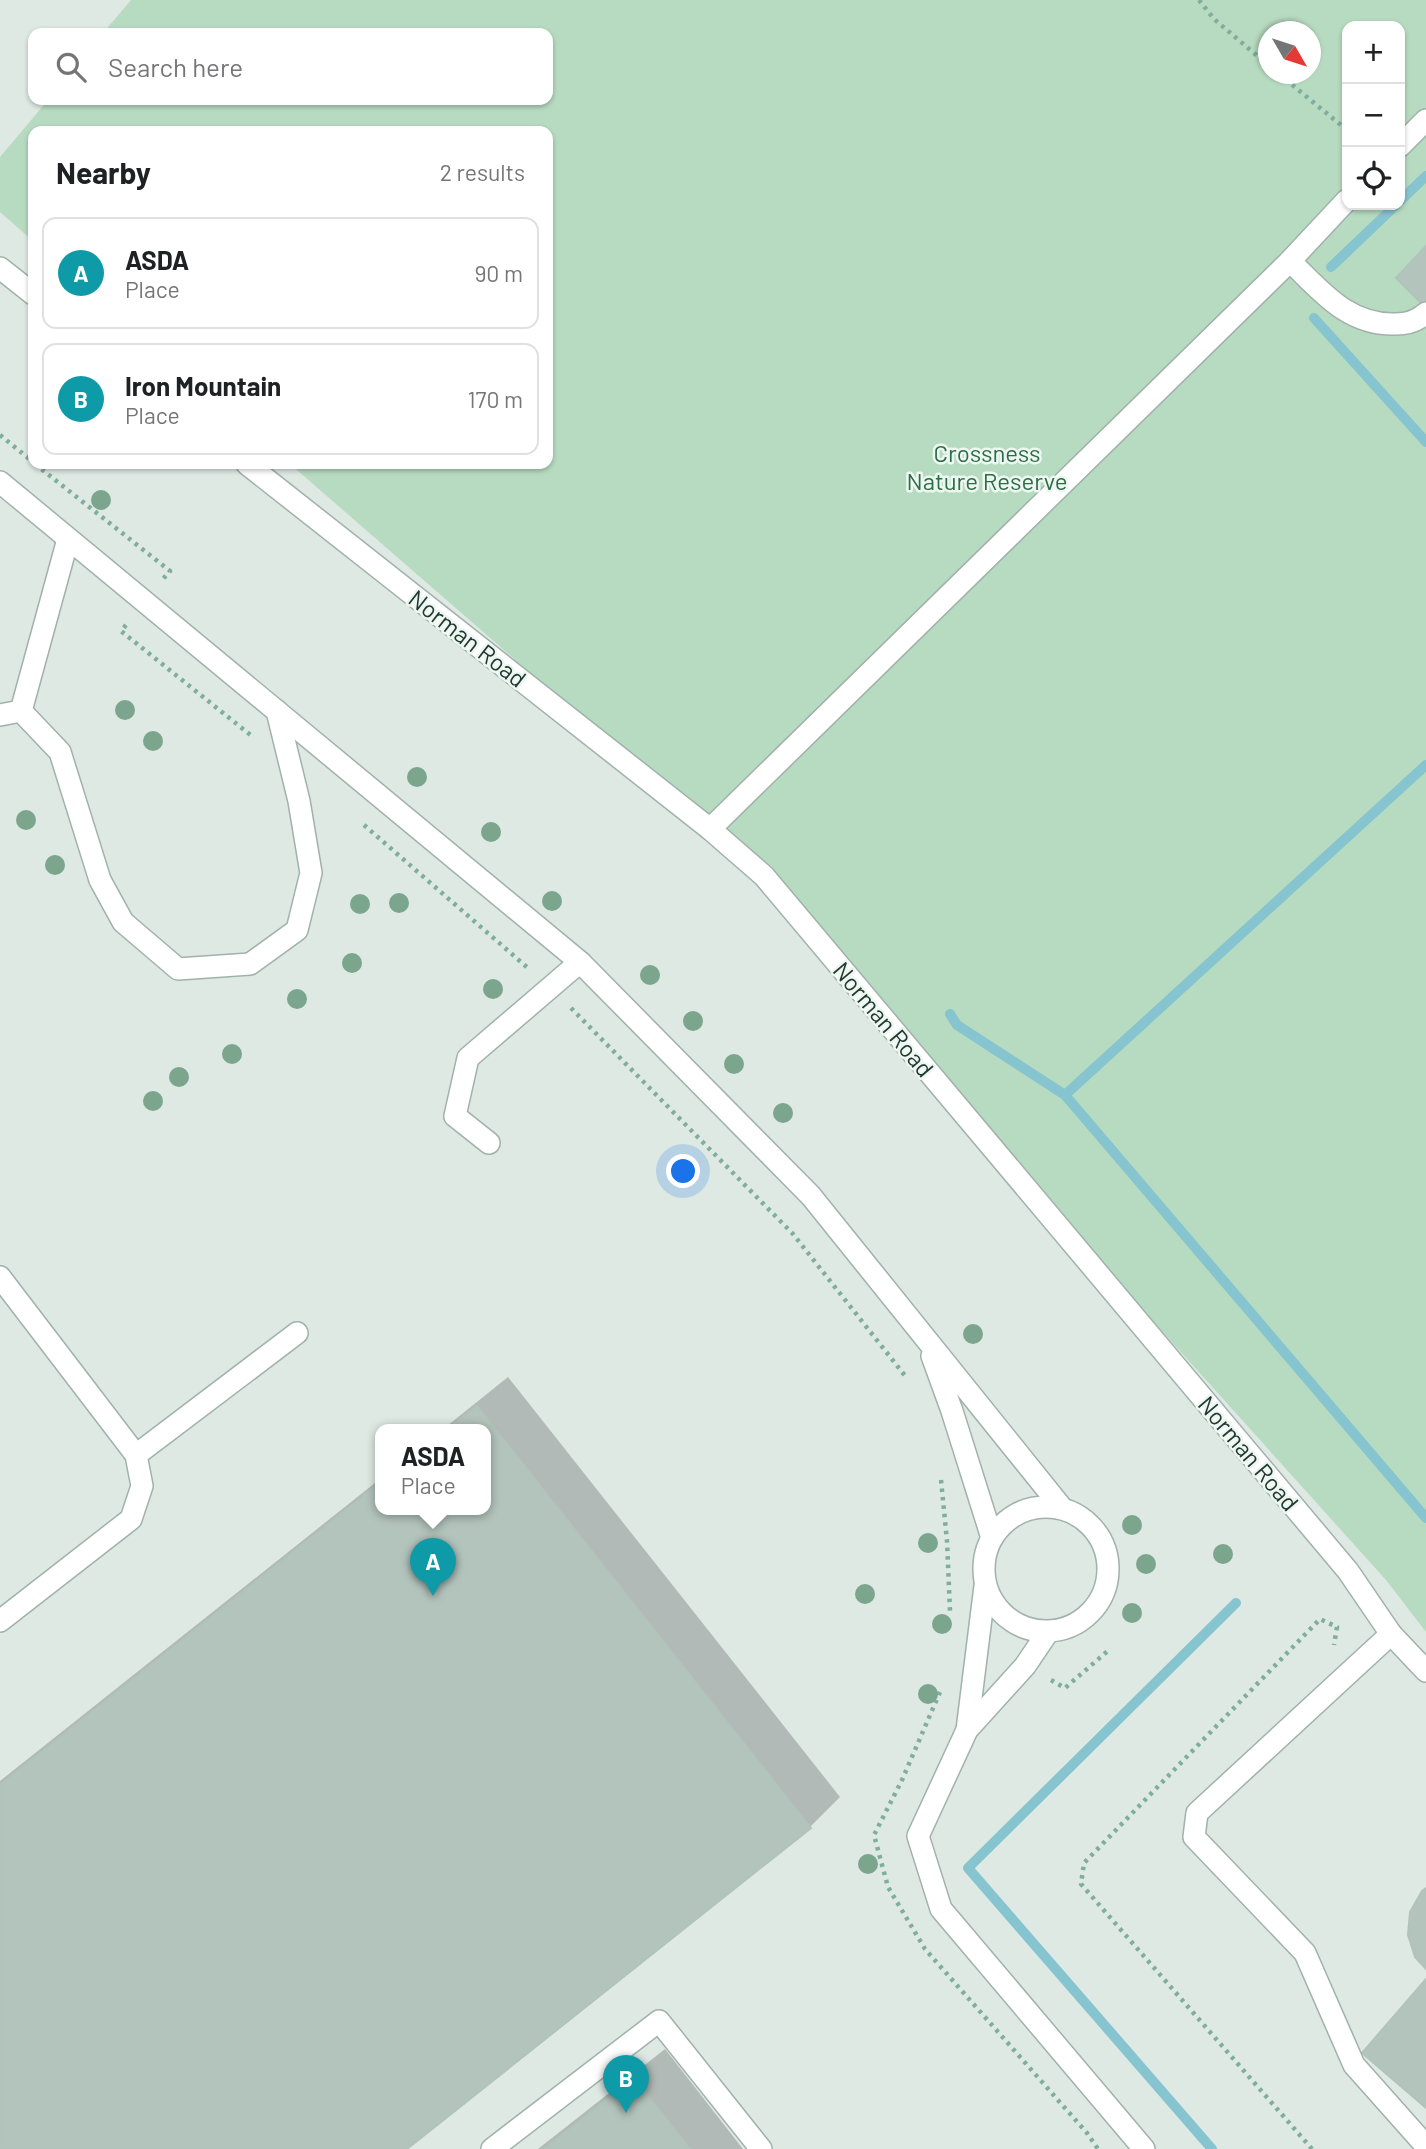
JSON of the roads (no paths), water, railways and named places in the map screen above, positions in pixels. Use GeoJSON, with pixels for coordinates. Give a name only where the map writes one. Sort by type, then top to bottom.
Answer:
{"type":"FeatureCollection","features":[{"type":"Feature","properties":{"kind":"street"},"geometry":{"type":"LineString","coordinates":[[1405,141],[1426,120]]}},
{"type":"Feature","properties":{"kind":"street"},"geometry":{"type":"LineString","coordinates":[[710,829],[1290,261],[1342,205]]}},
{"type":"Feature","properties":{"kind":"street"},"geometry":{"type":"LineString","coordinates":[[1290,261],[1331,302],[1355,317],[1379,325],[1407,324],[1426,313]]}},
{"type":"Feature","properties":{"kind":"street"},"geometry":{"type":"LineString","coordinates":[[0,268],[28,290]]}},
{"type":"Feature","properties":{"kind":"street","name":"Norman Road"},"geometry":{"type":"LineString","coordinates":[[253,469],[710,829],[764,876],[1348,1571],[1391,1634],[1426,1671]]}},
{"type":"Feature","properties":{"kind":"street"},"geometry":{"type":"LineString","coordinates":[[0,482],[580,962],[811,1196],[1062,1508]]}},
{"type":"Feature","properties":{"kind":"street"},"geometry":{"type":"LineString","coordinates":[[68,538],[11,713],[60,752],[100,880],[122,922],[178,969],[250,964],[297,930],[311,873],[299,801],[277,711]]}},
{"type":"Feature","properties":{"kind":"street"},"geometry":{"type":"LineString","coordinates":[[489,1143],[454,1116],[468,1058],[580,962]]}},
{"type":"Feature","properties":{"kind":"street"},"geometry":{"type":"LineString","coordinates":[[0,1277],[135,1455],[142,1486],[131,1519],[0,1621]]}},
{"type":"Feature","properties":{"kind":"street"},"geometry":{"type":"LineString","coordinates":[[135,1455],[297,1333]]}},
{"type":"Feature","properties":{"kind":"street"},"geometry":{"type":"LineString","coordinates":[[927,1341],[953,1411],[992,1538]]}},
{"type":"Feature","properties":{"kind":"street"},"geometry":{"type":"LineString","coordinates":[[967,1730],[985,1585],[984,1563],[992,1538],[1006,1521],[1016,1514],[1036,1507],[1062,1508],[1084,1518],[1099,1534],[1106,1547],[1109,1578],[1097,1607],[1075,1625],[1048,1632],[1019,1625],[995,1605],[985,1585]]}},
{"type":"Feature","properties":{"kind":"street"},"geometry":{"type":"LineString","coordinates":[[1048,1632],[1025,1666],[967,1730],[918,1836],[941,1909],[1144,2149]]}},
{"type":"Feature","properties":{"kind":"street"},"geometry":{"type":"LineString","coordinates":[[1391,1634],[1197,1813],[1194,1837],[1305,1953],[1354,2065],[1426,2146]]}},
{"type":"Feature","properties":{"kind":"street"},"geometry":{"type":"LineString","coordinates":[[492,2149],[659,2021],[761,2149]]}},
{"type":"Feature","properties":{"kind":"waterway"},"geometry":{"type":"LineString","coordinates":[[1405,196],[1426,176]]}},
{"type":"Feature","properties":{"kind":"waterway"},"geometry":{"type":"LineString","coordinates":[[1331,267],[1391,210]]}},
{"type":"Feature","properties":{"kind":"waterway"},"geometry":{"type":"LineString","coordinates":[[1314,318],[1426,442]]}},
{"type":"Feature","properties":{"kind":"waterway"},"geometry":{"type":"LineString","coordinates":[[1065,1095],[1426,765]]}},
{"type":"Feature","properties":{"kind":"waterway"},"geometry":{"type":"LineString","coordinates":[[950,1014],[957,1025],[1065,1095],[1426,1518]]}},
{"type":"Feature","properties":{"kind":"waterway"},"geometry":{"type":"LineString","coordinates":[[1212,2149],[968,1868],[1236,1603]]}},
{"type":"Feature","properties":{"kind":"place","name":"ASDA"},"geometry":{"type":"Point","coordinates":[433,1596]}},
{"type":"Feature","properties":{"kind":"place","name":"Iron Mountain"},"geometry":{"type":"Point","coordinates":[626,2113]}},
{"type":"Feature","properties":{"kind":"park label","name":"Crossness Nature Reserve"},"geometry":{"type":"Point","coordinates":[987,466]}}]}
